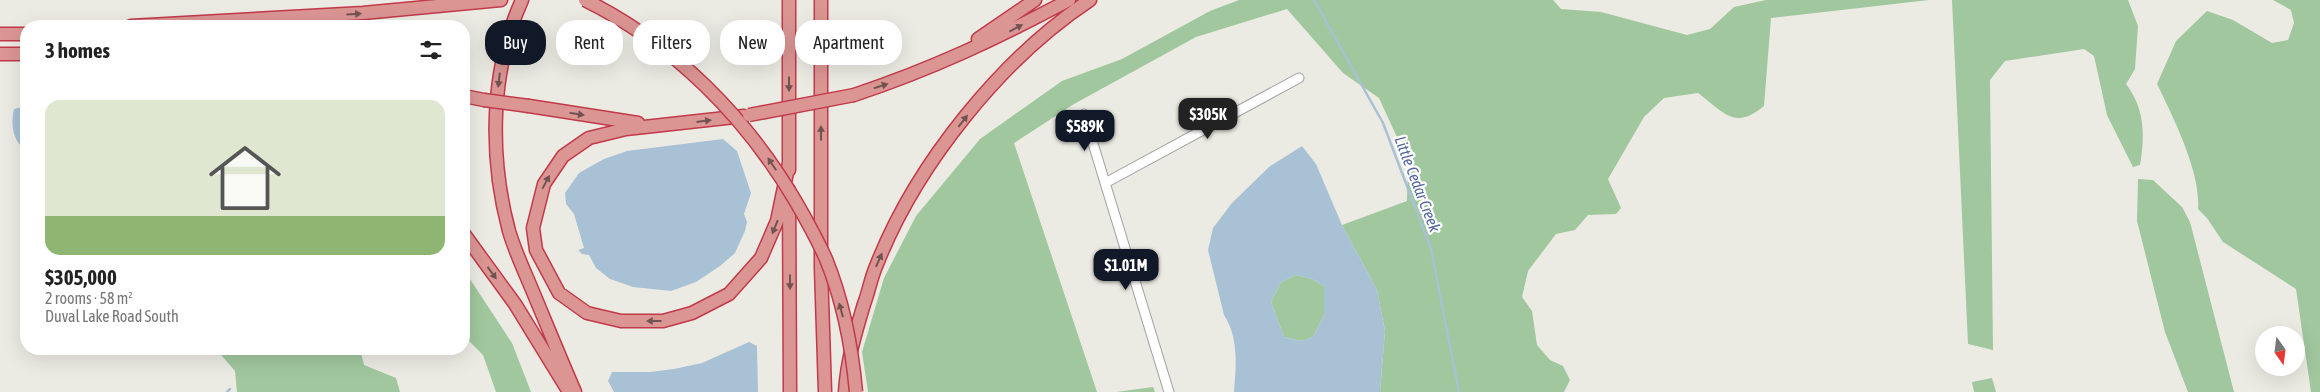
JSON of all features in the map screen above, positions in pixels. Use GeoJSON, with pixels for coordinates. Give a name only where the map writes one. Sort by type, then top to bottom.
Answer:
{"type":"FeatureCollection","features":[{"type":"Feature","properties":{"kind":"highway"},"geometry":{"type":"LineString","coordinates":[[238,20],[363,13],[501,0]]}},
{"type":"Feature","properties":{"kind":"highway"},"geometry":{"type":"LineString","coordinates":[[522,0],[501,67],[496,108],[495,131],[500,182],[505,212],[515,249],[575,392]]}},
{"type":"Feature","properties":{"kind":"highway"},"geometry":{"type":"LineString","coordinates":[[585,0],[630,25],[678,60],[725,105],[763,150],[815,235],[826,261],[850,343],[856,392]]}},
{"type":"Feature","properties":{"kind":"highway"},"geometry":{"type":"LineString","coordinates":[[789,0],[790,392]]}},
{"type":"Feature","properties":{"kind":"highway"},"geometry":{"type":"LineString","coordinates":[[821,0],[821,268],[825,392]]}},
{"type":"Feature","properties":{"kind":"highway"},"geometry":{"type":"LineString","coordinates":[[908,78],[991,32],[1035,0]]}},
{"type":"Feature","properties":{"kind":"highway"},"geometry":{"type":"LineString","coordinates":[[789,163],[778,221],[762,258],[729,294],[692,313],[663,320],[621,320],[587,314],[559,293],[536,250],[533,228],[544,184],[563,156],[589,138],[626,129],[749,115],[854,95],[908,78],[985,44],[1069,0]]}},
{"type":"Feature","properties":{"kind":"highway"},"geometry":{"type":"LineString","coordinates":[[845,392],[847,364],[876,264],[910,195],[986,91],[1042,36],[1090,0]]}},
{"type":"Feature","properties":{"kind":"highway"},"geometry":{"type":"LineString","coordinates":[[0,34],[20,34]]}},
{"type":"Feature","properties":{"kind":"highway"},"geometry":{"type":"LineString","coordinates":[[5,54],[20,55]]}},
{"type":"Feature","properties":{"kind":"highway"},"geometry":{"type":"LineString","coordinates":[[470,97],[658,126]]}},
{"type":"Feature","properties":{"kind":"highway"},"geometry":{"type":"LineString","coordinates":[[470,242],[515,304],[569,392]]}},
{"type":"Feature","properties":{"kind":"street"},"geometry":{"type":"LineString","coordinates":[[1107,182],[1299,78]]}},
{"type":"Feature","properties":{"kind":"street"},"geometry":{"type":"LineString","coordinates":[[1084,114],[1107,182],[1169,392]]}},
{"type":"Feature","properties":{"kind":"green space"},"geometry":{"type":"Polygon","coordinates":[[[1239,0],[1553,0],[1561,9],[1601,12],[1687,35],[1710,29],[1734,7],[1766,0],[1929,0],[1771,18],[1764,106],[1745,117],[1737,118],[1722,112],[1698,93],[1664,98],[1644,117],[1608,179],[1621,208],[1616,214],[1588,215],[1575,230],[1556,234],[1528,271],[1522,297],[1532,311],[1537,345],[1550,360],[1563,366],[1570,380],[1564,392],[1380,392],[1385,331],[1377,290],[1342,225],[1407,201],[1408,161],[1379,98],[1343,73],[1287,9],[1196,37],[1074,104],[1014,143],[1097,392],[868,392],[862,352],[884,278],[916,216],[980,139],[1062,81],[1122,59],[1210,11],[1239,0]]]}},
{"type":"Feature","properties":{"kind":"green space"},"geometry":{"type":"Polygon","coordinates":[[[1952,0],[2128,0],[2138,26],[2135,69],[2126,84],[2137,103],[2142,123],[2143,143],[2140,165],[2133,167],[2107,115],[2094,56],[2084,49],[2005,61],[1990,80],[1993,350],[1968,344],[1952,0]]]}},
{"type":"Feature","properties":{"kind":"green space"},"geometry":{"type":"Polygon","coordinates":[[[2273,0],[2320,0],[2320,392],[2311,392],[2305,351],[2305,326],[2301,326],[2296,289],[2223,242],[2207,218],[2198,209],[2198,194],[2191,162],[2178,128],[2157,84],[2176,41],[2207,11],[2233,20],[2272,43],[2288,40],[2294,23],[2291,10],[2273,0]]]}},
{"type":"Feature","properties":{"kind":"green space"},"geometry":{"type":"Polygon","coordinates":[[[2138,179],[2153,180],[2182,207],[2190,222],[2234,392],[2188,392],[2165,332],[2137,221],[2138,179]]]}},
{"type":"Feature","properties":{"kind":"green space"},"geometry":{"type":"Polygon","coordinates":[[[1296,275],[1312,279],[1324,286],[1324,315],[1313,337],[1302,341],[1284,337],[1271,302],[1281,282],[1296,275]]]}},
{"type":"Feature","properties":{"kind":"green space"},"geometry":{"type":"Polygon","coordinates":[[[470,279],[512,343],[531,392],[496,392],[483,355],[470,342],[470,279]]]}},
{"type":"Feature","properties":{"kind":"green space"},"geometry":{"type":"Polygon","coordinates":[[[221,355],[362,355],[364,365],[396,378],[400,392],[237,392],[235,371],[221,355]]]}},
{"type":"Feature","properties":{"kind":"green space"},"geometry":{"type":"Polygon","coordinates":[[[1992,378],[1996,392],[1974,392],[1972,382],[1992,378]]]}},
{"type":"Feature","properties":{"kind":"green space"},"geometry":{"type":"Polygon","coordinates":[[[1153,387],[1155,392],[1116,392],[1153,387]]]}},
{"type":"Feature","properties":{"kind":"water"},"geometry":{"type":"Polygon","coordinates":[[[20,108],[20,145],[14,134],[14,109],[20,108]]]}},
{"type":"Feature","properties":{"kind":"water"},"geometry":{"type":"Polygon","coordinates":[[[723,139],[737,151],[751,193],[744,214],[747,222],[745,231],[735,253],[720,266],[696,282],[671,291],[633,287],[610,279],[596,268],[589,255],[582,254],[578,250],[584,248],[574,214],[566,204],[565,193],[579,173],[604,159],[627,151],[723,139]]]}},
{"type":"Feature","properties":{"kind":"water"},"geometry":{"type":"Polygon","coordinates":[[[1302,146],[1316,164],[1342,225],[1377,290],[1385,331],[1380,392],[1234,392],[1236,362],[1234,343],[1229,324],[1224,315],[1208,250],[1213,228],[1232,203],[1269,167],[1302,146]],[[1296,275],[1281,282],[1271,302],[1284,337],[1302,341],[1313,337],[1324,315],[1324,286],[1312,279],[1296,275]]]}},
{"type":"Feature","properties":{"kind":"water"},"geometry":{"type":"Polygon","coordinates":[[[749,342],[757,346],[758,392],[614,392],[608,381],[612,372],[650,372],[702,363],[749,342]]]}},
{"type":"Feature","properties":{"kind":"waterway","name":"Little Cedar Creek"},"geometry":{"type":"LineString","coordinates":[[1314,0],[1383,123],[1431,249],[1459,392]]}},
{"type":"Feature","properties":{"kind":"waterway"},"geometry":{"type":"LineString","coordinates":[[227,392],[230,389]]}}]}
